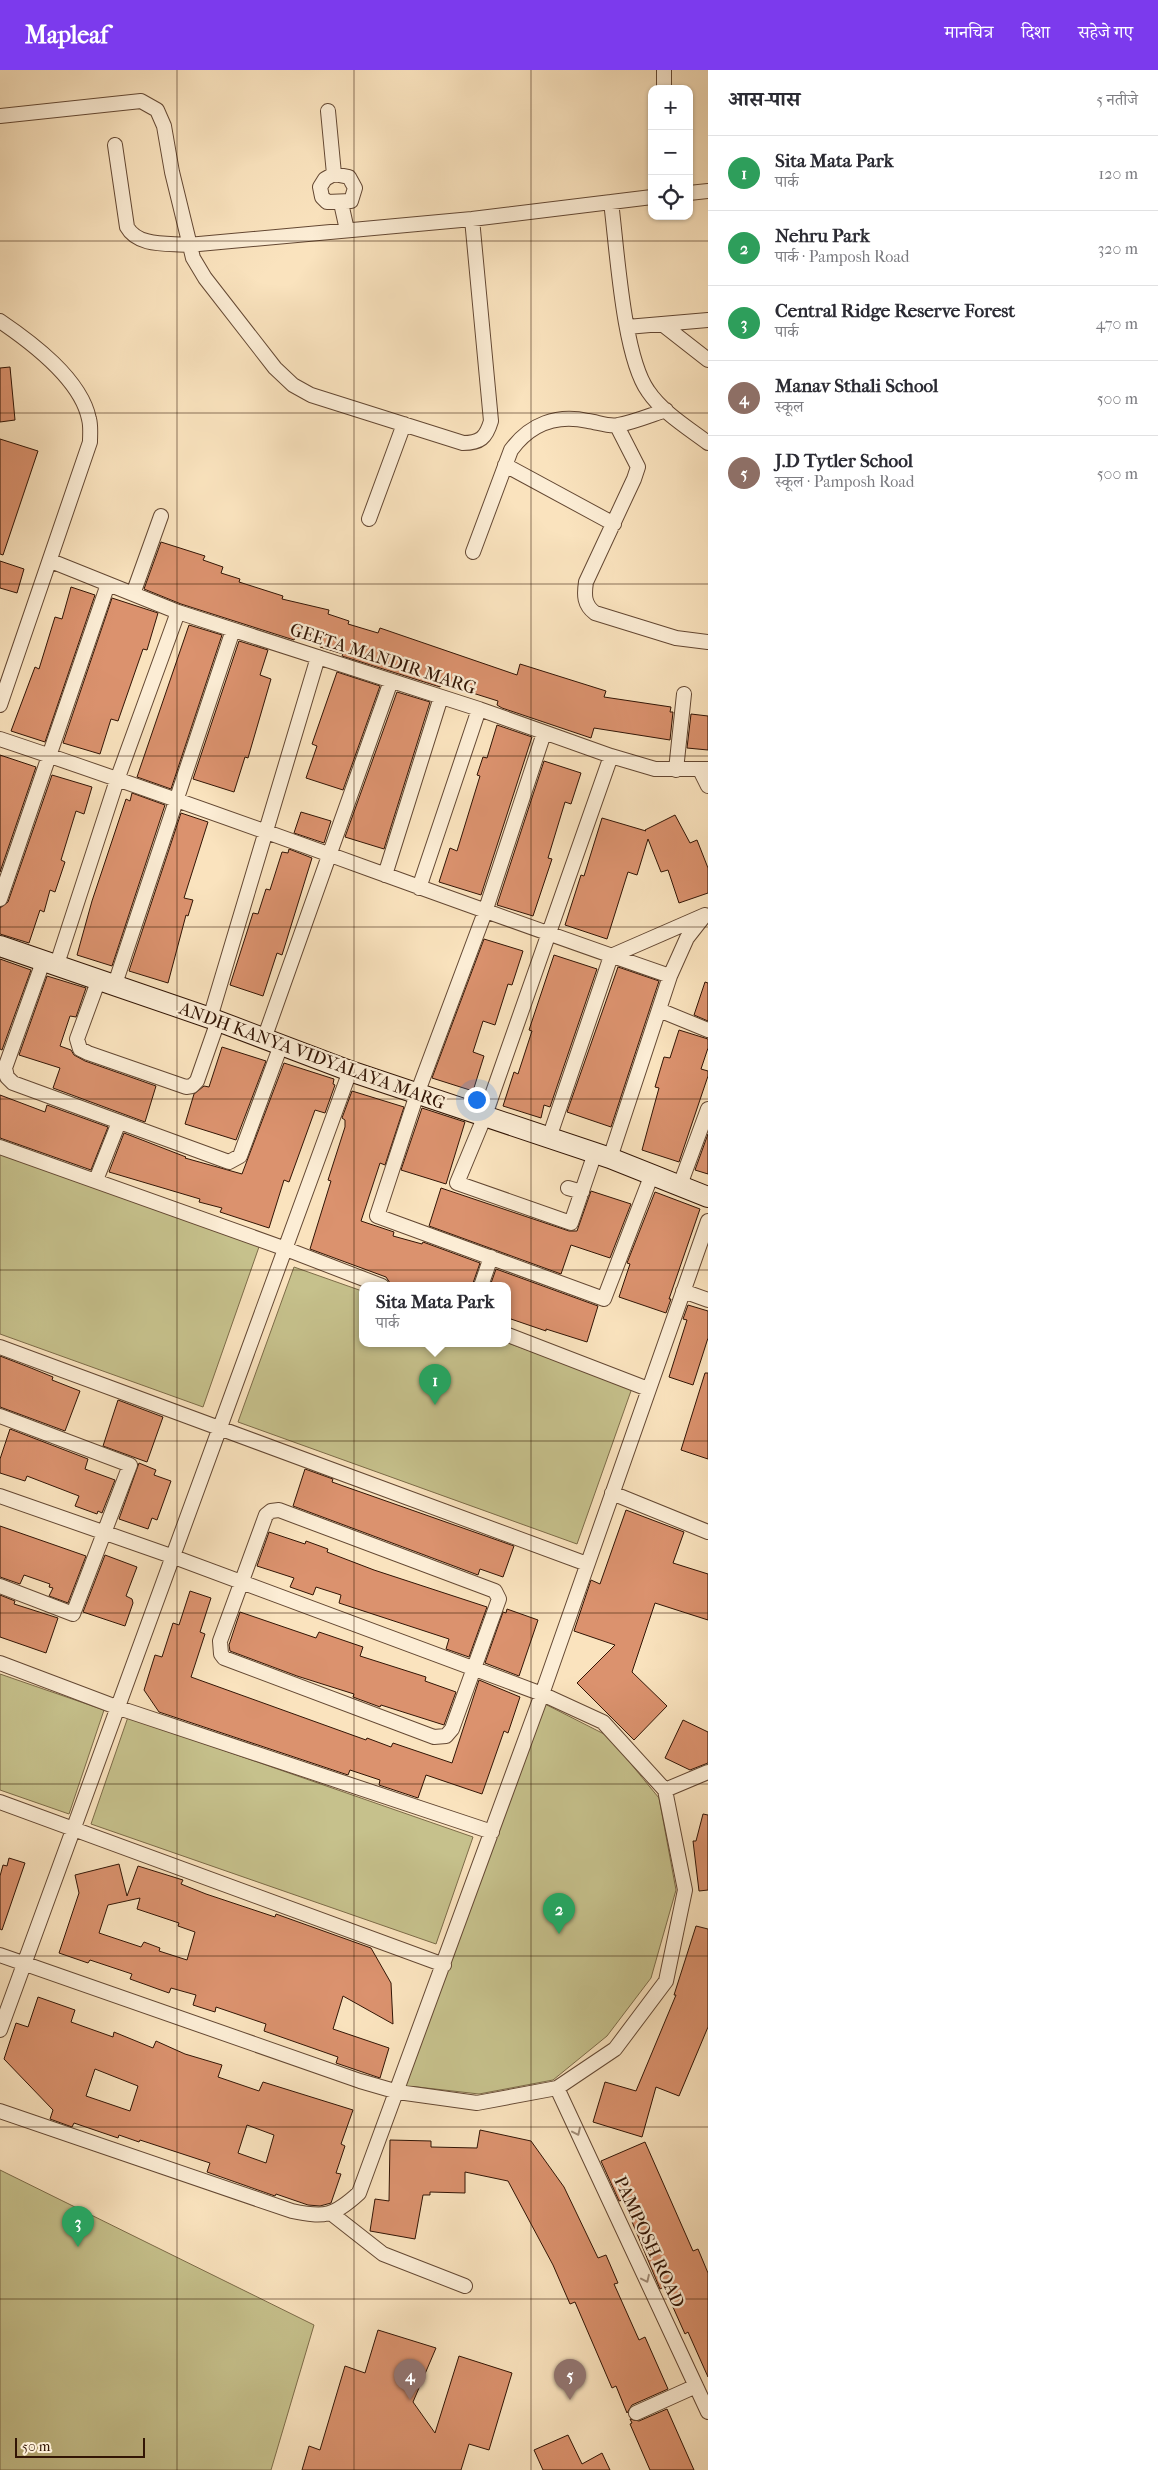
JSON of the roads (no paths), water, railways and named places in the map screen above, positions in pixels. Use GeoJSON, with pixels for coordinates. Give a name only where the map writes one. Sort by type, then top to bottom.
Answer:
{"type":"FeatureCollection","features":[{"type":"Feature","properties":{"kind":"street"},"geometry":{"type":"LineString","coordinates":[[664,70],[664,85]]}},
{"type":"Feature","properties":{"kind":"street"},"geometry":{"type":"LineString","coordinates":[[0,116],[141,101],[157,110],[164,126],[188,245],[193,258],[205,278],[275,368],[293,385],[311,395],[463,443],[476,443],[486,436],[491,422],[472,219]]}},
{"type":"Feature","properties":{"kind":"street"},"geometry":{"type":"LineString","coordinates":[[328,111],[334,174]]}},
{"type":"Feature","properties":{"kind":"street"},"geometry":{"type":"LineString","coordinates":[[115,144],[127,227],[130,234],[143,241],[188,245],[472,219],[648,197]]}},
{"type":"Feature","properties":{"kind":"street"},"geometry":{"type":"LineString","coordinates":[[334,174],[349,177],[355,188],[351,201],[341,203],[327,202],[322,197],[320,187],[325,179],[334,174]]}},
{"type":"Feature","properties":{"kind":"street"},"geometry":{"type":"LineString","coordinates":[[693,193],[708,191]]}},
{"type":"Feature","properties":{"kind":"street"},"geometry":{"type":"LineString","coordinates":[[610,202],[627,327],[642,383],[648,393],[666,410],[708,443]]}},
{"type":"Feature","properties":{"kind":"street"},"geometry":{"type":"LineString","coordinates":[[341,203],[346,230]]}},
{"type":"Feature","properties":{"kind":"street"},"geometry":{"type":"LineString","coordinates":[[627,327],[708,320]]}},
{"type":"Feature","properties":{"kind":"street"},"geometry":{"type":"LineString","coordinates":[[0,321],[28,340],[57,366],[80,396],[89,418],[90,442],[51,561],[0,705]]}},
{"type":"Feature","properties":{"kind":"street"},"geometry":{"type":"LineString","coordinates":[[662,324],[708,360]]}},
{"type":"Feature","properties":{"kind":"street"},"geometry":{"type":"LineString","coordinates":[[473,552],[505,465],[520,436],[542,424],[570,417],[617,426],[666,410]]}},
{"type":"Feature","properties":{"kind":"street"},"geometry":{"type":"LineString","coordinates":[[369,519],[404,424]]}},
{"type":"Feature","properties":{"kind":"street"},"geometry":{"type":"LineString","coordinates":[[617,426],[638,467],[614,524],[586,582],[585,601],[588,609],[595,613],[676,638],[708,642]]}},
{"type":"Feature","properties":{"kind":"street"},"geometry":{"type":"LineString","coordinates":[[505,465],[614,524]]}},
{"type":"Feature","properties":{"kind":"street"},"geometry":{"type":"LineString","coordinates":[[133,594],[161,516]]}},
{"type":"Feature","properties":{"kind":"street","name":"GEETA MANDIR MARG"},"geometry":{"type":"LineString","coordinates":[[51,561],[178,612],[479,709],[611,756],[655,769],[704,769]]}},
{"type":"Feature","properties":{"kind":"street"},"geometry":{"type":"LineString","coordinates":[[0,899],[108,584]]}},
{"type":"Feature","properties":{"kind":"street"},"geometry":{"type":"LineString","coordinates":[[178,612],[51,962],[6,1068],[7,1077],[13,1084],[229,1162],[235,1161],[240,1156],[331,855],[391,681]]}},
{"type":"Feature","properties":{"kind":"street"},"geometry":{"type":"LineString","coordinates":[[233,630],[177,800],[107,982],[77,1039],[80,1048],[88,1053],[186,1087],[192,1086],[198,1080],[265,830],[318,657]]}},
{"type":"Feature","properties":{"kind":"street"},"geometry":{"type":"LineString","coordinates":[[676,770],[684,694]]}},
{"type":"Feature","properties":{"kind":"street"},"geometry":{"type":"LineString","coordinates":[[386,875],[441,697]]}},
{"type":"Feature","properties":{"kind":"street"},"geometry":{"type":"LineString","coordinates":[[419,888],[479,709]]}},
{"type":"Feature","properties":{"kind":"street"},"geometry":{"type":"LineString","coordinates":[[544,733],[485,912],[417,1094],[377,1216],[604,1299],[652,1174]]}},
{"type":"Feature","properties":{"kind":"street"},"geometry":{"type":"LineString","coordinates":[[0,739],[265,830],[485,912],[670,976]]}},
{"type":"Feature","properties":{"kind":"street"},"geometry":{"type":"LineString","coordinates":[[611,756],[484,1118],[457,1183],[571,1223],[582,1192],[603,1156],[659,1010],[670,976],[687,938],[706,913]]}},
{"type":"Feature","properties":{"kind":"street"},"geometry":{"type":"LineString","coordinates":[[704,769],[708,786]]}},
{"type":"Feature","properties":{"kind":"street"},"geometry":{"type":"LineString","coordinates":[[549,1138],[611,956],[706,913]]}},
{"type":"Feature","properties":{"kind":"street","name":"ANDH KANYA VIDYALAYA MARG"},"geometry":{"type":"LineString","coordinates":[[0,946],[51,962],[484,1118],[603,1156],[708,1196]]}},
{"type":"Feature","properties":{"kind":"street"},"geometry":{"type":"LineString","coordinates":[[659,1010],[708,1030]]}},
{"type":"Feature","properties":{"kind":"street"},"geometry":{"type":"LineString","coordinates":[[0,2030],[221,1429],[350,1071]]}},
{"type":"Feature","properties":{"kind":"street"},"geometry":{"type":"LineString","coordinates":[[680,1185],[708,1109]]}},
{"type":"Feature","properties":{"kind":"street"},"geometry":{"type":"LineString","coordinates":[[96,1180],[119,1122]]}},
{"type":"Feature","properties":{"kind":"street"},"geometry":{"type":"LineString","coordinates":[[0,1147],[286,1249],[372,1282]]}},
{"type":"Feature","properties":{"kind":"street"},"geometry":{"type":"LineString","coordinates":[[568,1188],[582,1192]]}},
{"type":"Feature","properties":{"kind":"street"},"geometry":{"type":"LineString","coordinates":[[0,2111],[292,2211],[314,2216],[332,2214],[359,2194],[398,2092],[542,1694],[708,1221]]}},
{"type":"Feature","properties":{"kind":"street"},"geometry":{"type":"LineString","coordinates":[[482,1282],[491,1257]]}},
{"type":"Feature","properties":{"kind":"street"},"geometry":{"type":"LineString","coordinates":[[683,1291],[708,1300]]}},
{"type":"Feature","properties":{"kind":"street"},"geometry":{"type":"LineString","coordinates":[[511,1336],[648,1389]]}},
{"type":"Feature","properties":{"kind":"street"},"geometry":{"type":"LineString","coordinates":[[0,1347],[587,1564]]}},
{"type":"Feature","properties":{"kind":"street"},"geometry":{"type":"LineString","coordinates":[[0,1416],[130,1465],[74,1614],[0,1586]]}},
{"type":"Feature","properties":{"kind":"street"},"geometry":{"type":"LineString","coordinates":[[612,1493],[708,1532]]}},
{"type":"Feature","properties":{"kind":"street"},"geometry":{"type":"LineString","coordinates":[[0,1496],[174,1557],[542,1694],[603,1722],[665,1790],[685,1890],[666,1982],[615,2049],[557,2088],[478,2103],[398,2092],[309,2064],[0,1955]]}},
{"type":"Feature","properties":{"kind":"street"},"geometry":{"type":"LineString","coordinates":[[271,1510],[279,1510],[495,1591],[499,1599],[472,1668],[452,1729],[446,1736],[434,1737],[224,1658],[221,1654],[220,1641],[266,1514],[271,1510]]}},
{"type":"Feature","properties":{"kind":"street"},"geometry":{"type":"LineString","coordinates":[[0,1662],[119,1708],[492,1832]]}},
{"type":"Feature","properties":{"kind":"street"},"geometry":{"type":"LineString","coordinates":[[665,1790],[708,1772]]}},
{"type":"Feature","properties":{"kind":"street"},"geometry":{"type":"LineString","coordinates":[[0,1802],[444,1965]]}},
{"type":"Feature","properties":{"kind":"street","name":"PAMPOSH ROAD"},"geometry":{"type":"LineString","coordinates":[[557,2088],[708,2412]]}},
{"type":"Feature","properties":{"kind":"street"},"geometry":{"type":"LineString","coordinates":[[332,2214],[383,2254],[465,2286]]}},
{"type":"Feature","properties":{"kind":"street"},"geometry":{"type":"LineString","coordinates":[[636,2412],[696,2386]]}},
{"type":"Feature","properties":{"kind":"place","name":"Sita Mata Park"},"geometry":{"type":"Point","coordinates":[435,1405]}},
{"type":"Feature","properties":{"kind":"place","name":"Nehru Park"},"geometry":{"type":"Point","coordinates":[559,1934]}},
{"type":"Feature","properties":{"kind":"place","name":"Central Ridge Reserve Forest"},"geometry":{"type":"Point","coordinates":[78,2247]}},
{"type":"Feature","properties":{"kind":"place","name":"Manav Sthali School"},"geometry":{"type":"Point","coordinates":[410,2400]}},
{"type":"Feature","properties":{"kind":"place","name":"J.D Tytler School"},"geometry":{"type":"Point","coordinates":[570,2400]}}]}
